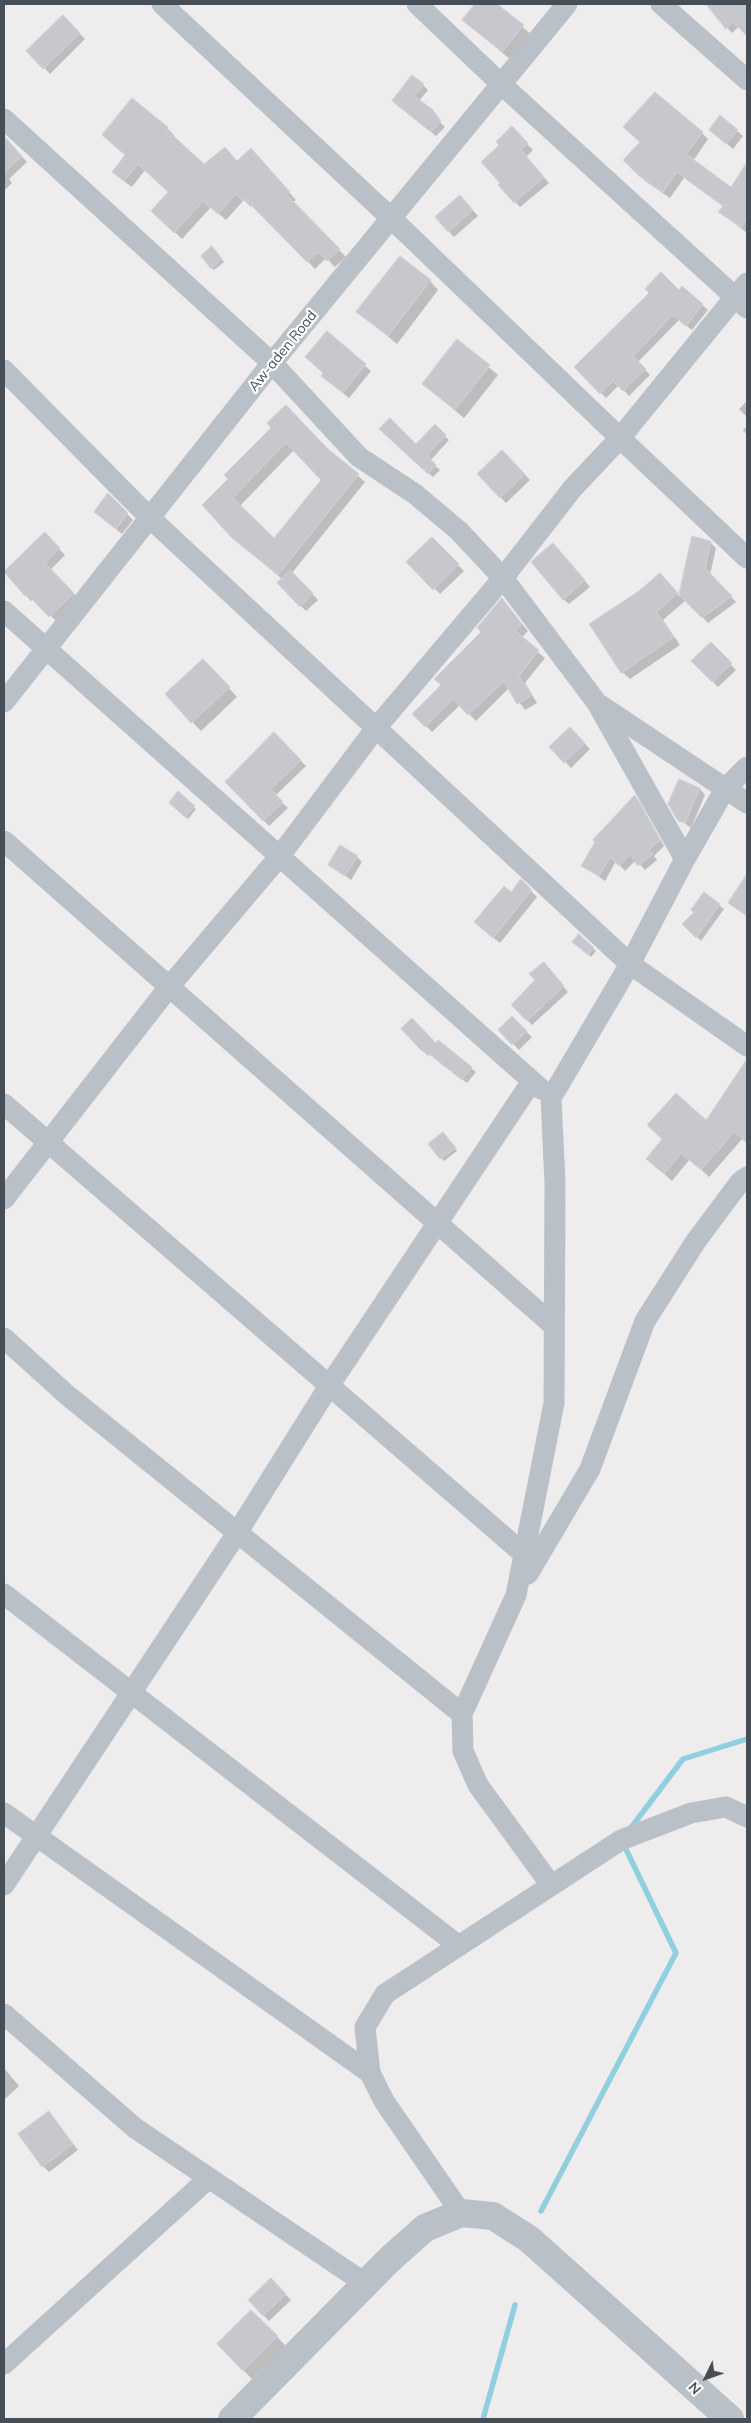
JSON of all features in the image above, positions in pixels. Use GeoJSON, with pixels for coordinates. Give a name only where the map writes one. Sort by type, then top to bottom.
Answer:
{"type":"FeatureCollection","features":[{"type":"Feature","properties":{"kind":"street"},"geometry":{"type":"LineString","coordinates":[[162,4],[392,218],[747,558]]}},
{"type":"Feature","properties":{"kind":"street"},"geometry":{"type":"LineString","coordinates":[[4,1199],[169,987],[279,857],[376,728],[503,578],[572,489],[620,438],[743,296],[501,84],[417,4]]}},
{"type":"Feature","properties":{"kind":"street","name":"Aw-aden Road"},"geometry":{"type":"LineString","coordinates":[[4,702],[272,363],[567,4]]}},
{"type":"Feature","properties":{"kind":"street"},"geometry":{"type":"LineString","coordinates":[[661,4],[747,80]]}},
{"type":"Feature","properties":{"kind":"street"},"geometry":{"type":"LineString","coordinates":[[4,119],[272,363],[360,457],[415,494],[459,531],[503,578],[596,703],[685,859]]}},
{"type":"Feature","properties":{"kind":"street"},"geometry":{"type":"LineString","coordinates":[[4,370],[150,518],[630,964],[747,1046]]}},
{"type":"Feature","properties":{"kind":"street"},"geometry":{"type":"LineString","coordinates":[[4,611],[551,1098]]}},
{"type":"Feature","properties":{"kind":"street"},"geometry":{"type":"LineString","coordinates":[[596,703],[747,803]]}},
{"type":"Feature","properties":{"kind":"street"},"geometry":{"type":"LineString","coordinates":[[551,1885],[478,1785],[463,1751],[462,1714],[516,1595],[529,1558],[554,1403],[555,1183],[551,1098],[630,964],[685,859],[726,789],[747,767]]}},
{"type":"Feature","properties":{"kind":"street"},"geometry":{"type":"LineString","coordinates":[[4,841],[554,1326]]}},
{"type":"Feature","properties":{"kind":"street"},"geometry":{"type":"LineString","coordinates":[[4,1885],[237,1532],[329,1386],[532,1081]]}},
{"type":"Feature","properties":{"kind":"street"},"geometry":{"type":"LineString","coordinates":[[4,1104],[529,1558]]}},
{"type":"Feature","properties":{"kind":"street"},"geometry":{"type":"LineString","coordinates":[[529,1558],[590,1468],[645,1321],[696,1241],[740,1182],[747,1177]]}},
{"type":"Feature","properties":{"kind":"street"},"geometry":{"type":"LineString","coordinates":[[4,1338],[67,1395],[462,1714]]}},
{"type":"Feature","properties":{"kind":"street"},"geometry":{"type":"LineString","coordinates":[[4,1594],[459,1946]]}},
{"type":"Feature","properties":{"kind":"street"},"geometry":{"type":"LineString","coordinates":[[461,2213],[384,2102],[370,2073],[365,2027],[385,1994],[621,1840],[692,1813],[726,1807],[747,1817]]}},
{"type":"Feature","properties":{"kind":"street"},"geometry":{"type":"LineString","coordinates":[[4,1813],[370,2073]]}},
{"type":"Feature","properties":{"kind":"street"},"geometry":{"type":"LineString","coordinates":[[4,2014],[135,2128],[366,2284]]}},
{"type":"Feature","properties":{"kind":"street"},"geometry":{"type":"LineString","coordinates":[[4,2364],[209,2178]]}},
{"type":"Feature","properties":{"kind":"street"},"geometry":{"type":"LineString","coordinates":[[232,2419],[366,2284],[425,2228],[461,2213],[493,2216],[529,2239],[730,2419]]}},
{"type":"Feature","properties":{"kind":"building"},"geometry":{"type":"Polygon","coordinates":[[[475,4],[497,4],[524,25],[502,52],[462,20],[475,4]]]}},
{"type":"Feature","properties":{"kind":"building"},"geometry":{"type":"Polygon","coordinates":[[[706,4],[747,4],[747,36],[733,22],[726,29],[706,4]]]}},
{"type":"Feature","properties":{"kind":"building"},"geometry":{"type":"Polygon","coordinates":[[[63,15],[80,33],[43,69],[26,51],[63,15]]]}},
{"type":"Feature","properties":{"kind":"building"},"geometry":{"type":"Polygon","coordinates":[[[412,75],[424,84],[414,96],[432,109],[441,121],[431,132],[392,101],[412,75]]]}},
{"type":"Feature","properties":{"kind":"building"},"geometry":{"type":"Polygon","coordinates":[[[655,92],[703,132],[686,154],[731,187],[747,162],[747,218],[741,227],[718,212],[723,206],[677,172],[663,192],[639,176],[623,160],[640,142],[623,127],[655,92]]]}},
{"type":"Feature","properties":{"kind":"building"},"geometry":{"type":"Polygon","coordinates":[[[132,98],[168,127],[166,129],[204,164],[225,147],[237,161],[251,148],[290,192],[287,195],[340,249],[327,261],[318,252],[307,262],[245,199],[243,201],[236,194],[218,214],[203,201],[174,233],[151,211],[168,192],[138,164],[124,181],[112,172],[125,155],[102,135],[132,98]]]}},
{"type":"Feature","properties":{"kind":"building"},"geometry":{"type":"Polygon","coordinates":[[[720,115],[738,130],[726,144],[709,130],[720,115]]]}},
{"type":"Feature","properties":{"kind":"building"},"geometry":{"type":"Polygon","coordinates":[[[512,126],[528,143],[521,150],[544,177],[514,203],[498,185],[500,183],[481,162],[499,145],[496,142],[512,126]]]}},
{"type":"Feature","properties":{"kind":"building"},"geometry":{"type":"Polygon","coordinates":[[[4,136],[22,156],[4,173],[4,136]]]}},
{"type":"Feature","properties":{"kind":"building"},"geometry":{"type":"Polygon","coordinates":[[[460,195],[473,210],[448,232],[435,217],[460,195]]]}},
{"type":"Feature","properties":{"kind":"building"},"geometry":{"type":"Polygon","coordinates":[[[212,246],[222,259],[211,269],[201,256],[212,246]]]}},
{"type":"Feature","properties":{"kind":"building"},"geometry":{"type":"Polygon","coordinates":[[[400,256],[431,280],[388,336],[356,312],[400,256]]]}},
{"type":"Feature","properties":{"kind":"building"},"geometry":{"type":"Polygon","coordinates":[[[661,272],[679,290],[682,286],[703,304],[686,326],[673,315],[633,356],[646,369],[623,391],[613,381],[600,394],[574,367],[649,293],[645,289],[661,272]]]}},
{"type":"Feature","properties":{"kind":"building"},"geometry":{"type":"Polygon","coordinates":[[[327,331],[366,364],[343,393],[321,376],[323,373],[305,357],[327,331]]]}},
{"type":"Feature","properties":{"kind":"building"},"geometry":{"type":"Polygon","coordinates":[[[457,339],[490,365],[455,410],[422,384],[457,339]]]}},
{"type":"Feature","properties":{"kind":"building"},"geometry":{"type":"Polygon","coordinates":[[[286,405],[328,449],[359,474],[278,575],[232,538],[202,505],[228,479],[224,475],[271,428],[267,423],[286,405]],[[286,443],[233,498],[274,538],[321,480],[286,443]]]}},
{"type":"Feature","properties":{"kind":"building"},"geometry":{"type":"Polygon","coordinates":[[[390,418],[416,444],[435,424],[446,435],[427,455],[436,465],[428,474],[379,429],[390,418]]]}},
{"type":"Feature","properties":{"kind":"building"},"geometry":{"type":"Polygon","coordinates":[[[502,450],[525,474],[500,498],[477,474],[502,450]]]}},
{"type":"Feature","properties":{"kind":"building"},"geometry":{"type":"Polygon","coordinates":[[[108,493],[128,513],[116,529],[94,512],[108,493]]]}},
{"type":"Feature","properties":{"kind":"building"},"geometry":{"type":"Polygon","coordinates":[[[45,532],[60,548],[45,563],[74,593],[49,617],[27,594],[25,596],[4,572],[45,532]]]}},
{"type":"Feature","properties":{"kind":"building"},"geometry":{"type":"Polygon","coordinates":[[[692,536],[711,541],[705,568],[732,596],[702,618],[679,595],[692,536]]]}},
{"type":"Feature","properties":{"kind":"building"},"geometry":{"type":"Polygon","coordinates":[[[432,537],[459,564],[433,590],[406,562],[432,537]]]}},
{"type":"Feature","properties":{"kind":"building"},"geometry":{"type":"Polygon","coordinates":[[[553,543],[585,580],[563,600],[531,562],[553,543]]]}},
{"type":"Feature","properties":{"kind":"building"},"geometry":{"type":"Polygon","coordinates":[[[290,570],[313,593],[300,607],[277,583],[290,570]]]}},
{"type":"Feature","properties":{"kind":"building"},"geometry":{"type":"Polygon","coordinates":[[[660,573],[678,593],[656,612],[674,637],[621,673],[589,624],[639,591],[660,573]]]}},
{"type":"Feature","properties":{"kind":"building"},"geometry":{"type":"Polygon","coordinates":[[[502,598],[522,624],[515,631],[539,650],[519,676],[531,696],[517,704],[504,681],[468,715],[453,699],[425,727],[412,714],[441,685],[434,679],[481,632],[477,628],[502,598]]]}},
{"type":"Feature","properties":{"kind":"building"},"geometry":{"type":"Polygon","coordinates":[[[711,642],[732,663],[712,682],[691,661],[711,642]]]}},
{"type":"Feature","properties":{"kind":"building"},"geometry":{"type":"Polygon","coordinates":[[[203,659],[230,687],[191,723],[165,694],[203,659]]]}},
{"type":"Feature","properties":{"kind":"building"},"geometry":{"type":"Polygon","coordinates":[[[570,727],[585,743],[564,763],[549,747],[570,727]]]}},
{"type":"Feature","properties":{"kind":"building"},"geometry":{"type":"Polygon","coordinates":[[[274,732],[301,760],[271,789],[283,802],[263,821],[225,782],[274,732]]]}},
{"type":"Feature","properties":{"kind":"building"},"geometry":{"type":"Polygon","coordinates":[[[679,779],[700,788],[685,823],[678,821],[668,804],[679,779]]]}},
{"type":"Feature","properties":{"kind":"building"},"geometry":{"type":"Polygon","coordinates":[[[178,791],[195,806],[185,817],[169,803],[178,791]]]}},
{"type":"Feature","properties":{"kind":"building"},"geometry":{"type":"Polygon","coordinates":[[[635,795],[660,840],[649,850],[653,854],[638,866],[630,855],[619,866],[610,857],[599,876],[581,866],[595,842],[593,840],[635,795]]]}},
{"type":"Feature","properties":{"kind":"building"},"geometry":{"type":"Polygon","coordinates":[[[340,845],[358,856],[345,876],[328,865],[340,845]]]}},
{"type":"Feature","properties":{"kind":"building"},"geometry":{"type":"Polygon","coordinates":[[[747,874],[747,916],[728,903],[747,874]]]}},
{"type":"Feature","properties":{"kind":"building"},"geometry":{"type":"Polygon","coordinates":[[[521,879],[532,890],[493,938],[474,922],[504,886],[511,892],[521,879]]]}},
{"type":"Feature","properties":{"kind":"building"},"geometry":{"type":"Polygon","coordinates":[[[704,892],[720,904],[696,938],[682,924],[694,912],[691,910],[704,892]]]}},
{"type":"Feature","properties":{"kind":"building"},"geometry":{"type":"Polygon","coordinates":[[[579,934],[594,948],[588,955],[572,942],[579,934]]]}},
{"type":"Feature","properties":{"kind":"building"},"geometry":{"type":"Polygon","coordinates":[[[544,962],[564,986],[527,1021],[511,1005],[535,980],[529,974],[544,962]]]}},
{"type":"Feature","properties":{"kind":"building"},"geometry":{"type":"Polygon","coordinates":[[[512,1016],[527,1031],[512,1045],[498,1030],[512,1016]]]}},
{"type":"Feature","properties":{"kind":"building"},"geometry":{"type":"Polygon","coordinates":[[[412,1018],[436,1043],[438,1040],[472,1067],[462,1080],[424,1050],[423,1052],[401,1029],[412,1018]]]}},
{"type":"Feature","properties":{"kind":"building"},"geometry":{"type":"Polygon","coordinates":[[[747,1059],[747,1141],[734,1132],[701,1170],[681,1153],[664,1174],[646,1159],[662,1139],[647,1125],[676,1093],[706,1120],[747,1059]]]}},
{"type":"Feature","properties":{"kind":"building"},"geometry":{"type":"Polygon","coordinates":[[[443,1132],[456,1148],[440,1159],[428,1144],[443,1132]]]}},
{"type":"Feature","properties":{"kind":"building"},"geometry":{"type":"Polygon","coordinates":[[[49,2111],[73,2144],[42,2167],[18,2134],[49,2111]]]}},
{"type":"Feature","properties":{"kind":"building"},"geometry":{"type":"Polygon","coordinates":[[[271,2278],[286,2294],[263,2316],[248,2300],[271,2278]]]}},
{"type":"Feature","properties":{"kind":"building"},"geometry":{"type":"Polygon","coordinates":[[[251,2310],[278,2336],[243,2371],[217,2344],[251,2310]]]}},
{"type":"Feature","properties":{"kind":"waterway"},"geometry":{"type":"LineString","coordinates":[[630,1829],[683,1759],[747,1739]]}},
{"type":"Feature","properties":{"kind":"waterway"},"geometry":{"type":"LineString","coordinates":[[541,2211],[676,1953],[623,1843]]}},
{"type":"Feature","properties":{"kind":"waterway"},"geometry":{"type":"LineString","coordinates":[[483,2419],[515,2305]]}}]}
